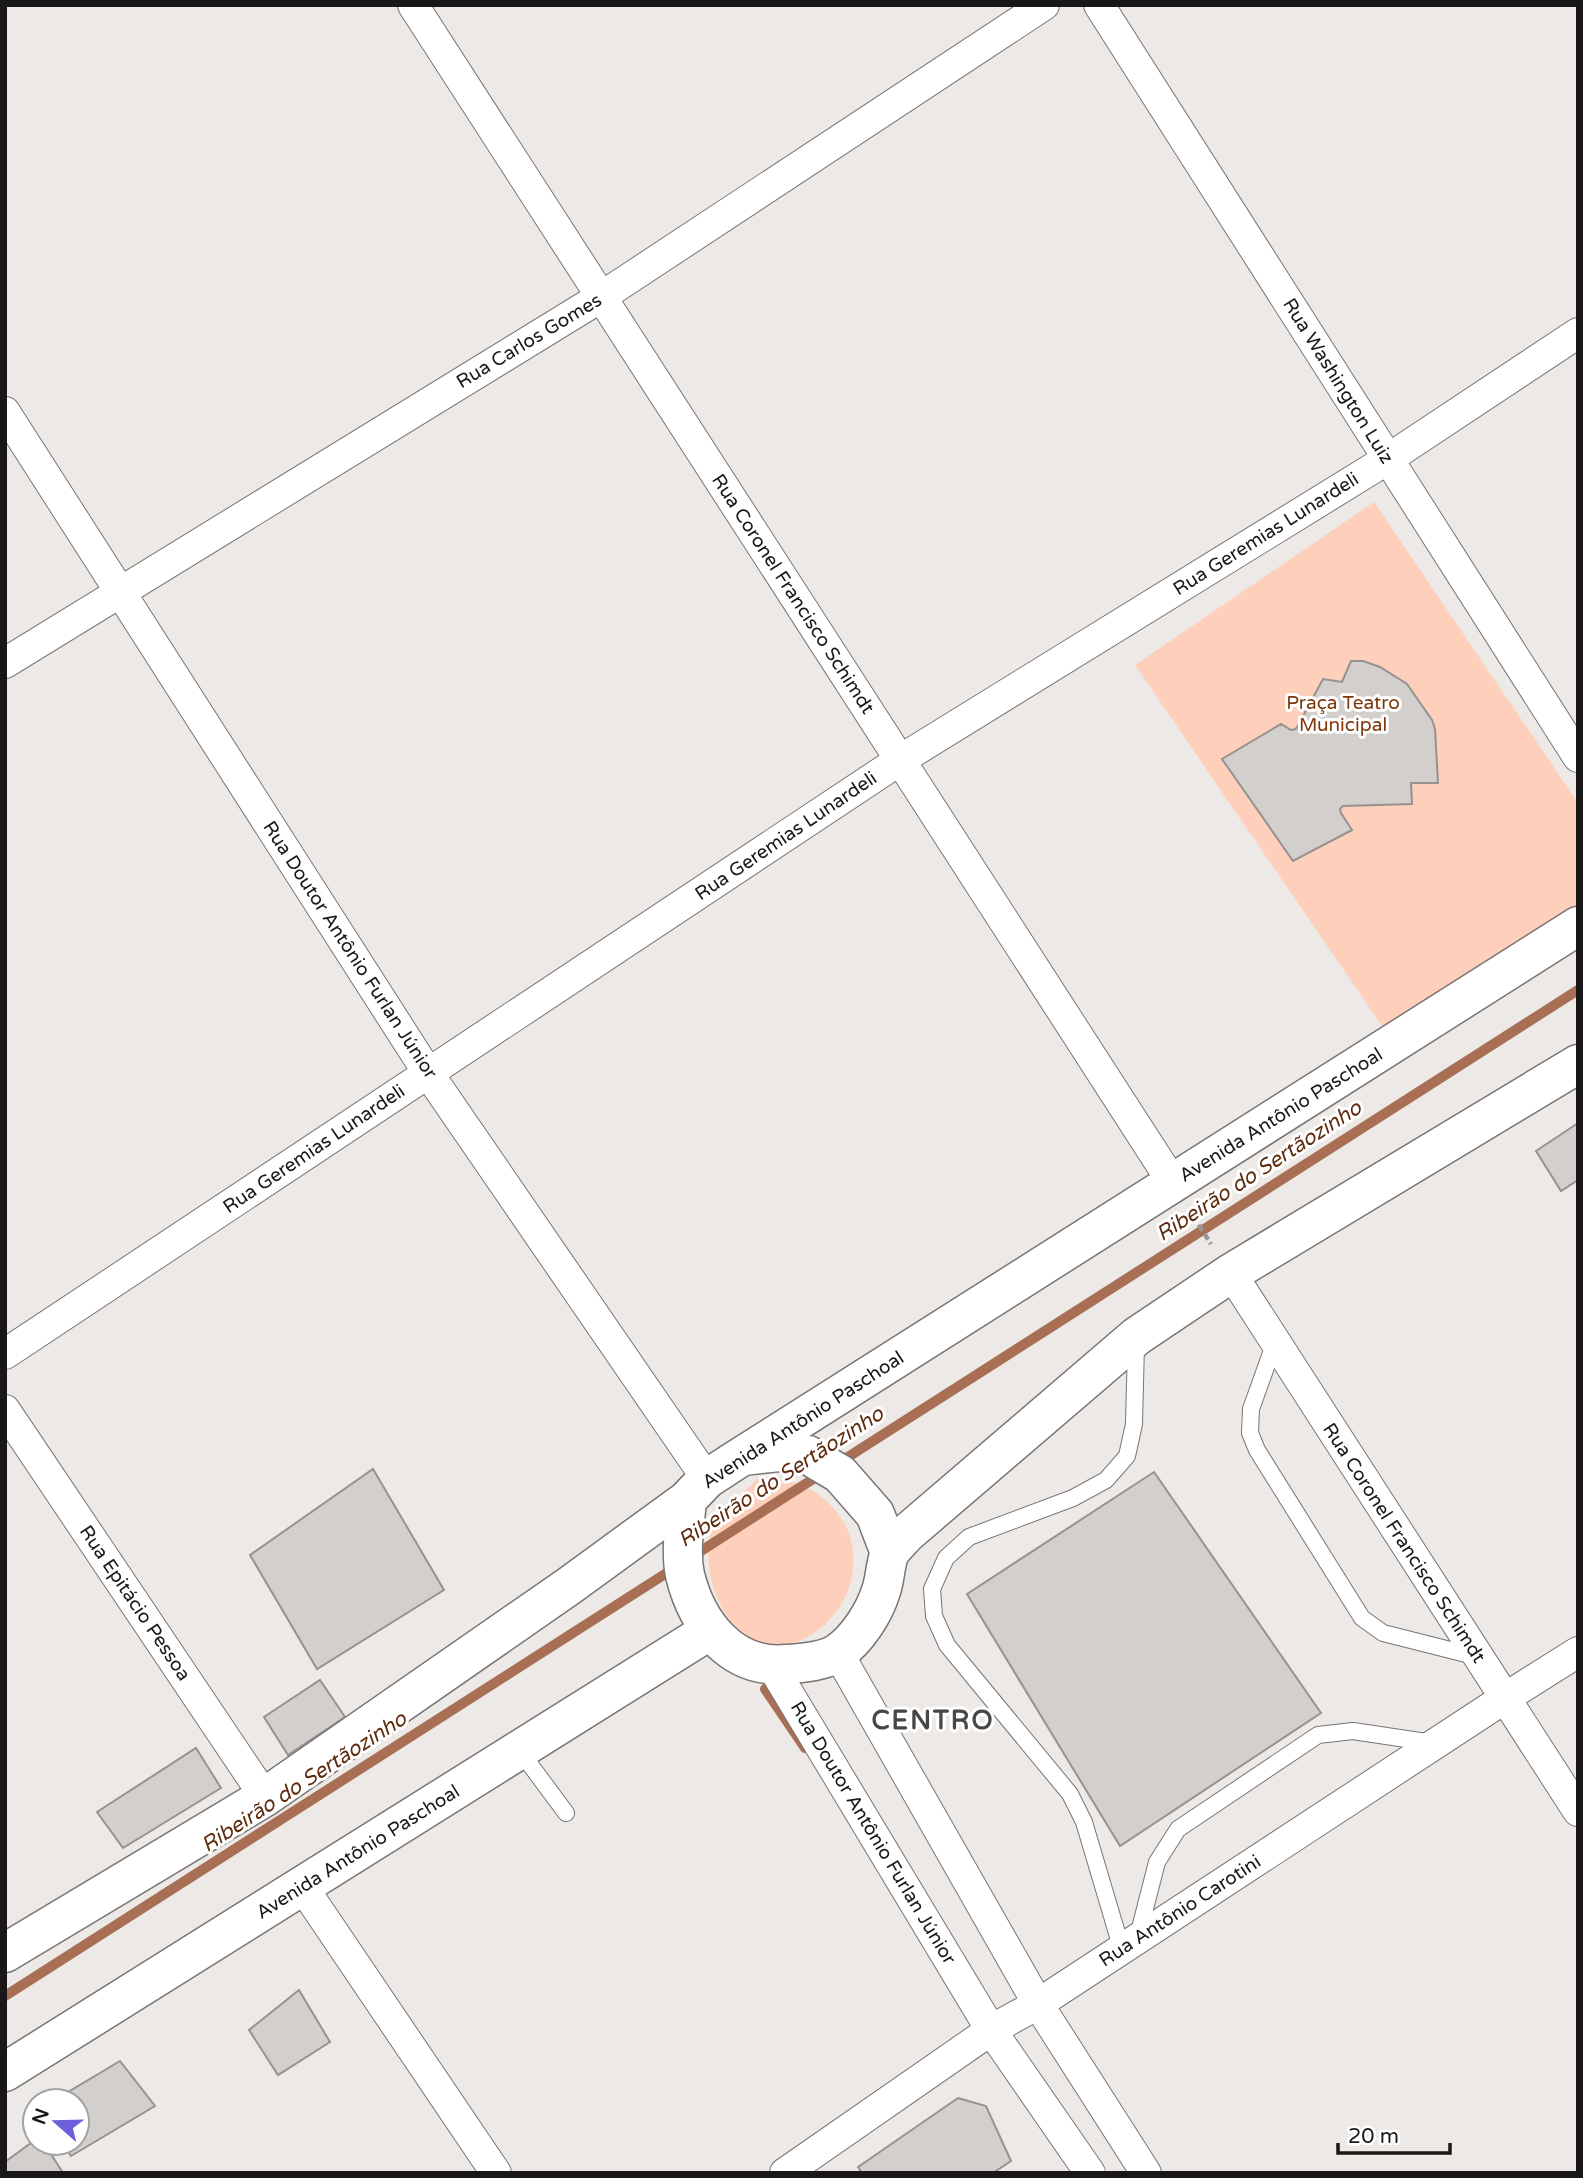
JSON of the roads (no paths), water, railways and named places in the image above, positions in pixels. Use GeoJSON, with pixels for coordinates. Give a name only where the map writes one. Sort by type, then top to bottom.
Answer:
{"type":"FeatureCollection","features":[{"type":"Feature","properties":{"kind":"main road","name":"Avenida Antônio Paschoal"},"geometry":{"type":"LineString","coordinates":[[5,1953],[265,1797],[569,1586],[743,1456],[1181,1197],[1578,926]]}},
{"type":"Feature","properties":{"kind":"main road"},"geometry":{"type":"LineString","coordinates":[[697,1489],[683,1545],[685,1574],[706,1625],[726,1646],[745,1658],[772,1666],[808,1662],[838,1653],[864,1626],[880,1593],[890,1553],[906,1534],[1222,1261],[1578,1064]]}},
{"type":"Feature","properties":{"kind":"main road"},"geometry":{"type":"LineString","coordinates":[[743,1456],[779,1452],[808,1455],[840,1474],[875,1514],[890,1553]]}},
{"type":"Feature","properties":{"kind":"main road","name":"Avenida Antônio Paschoal"},"geometry":{"type":"LineString","coordinates":[[5,2072],[520,1751],[706,1625]]}},
{"type":"Feature","properties":{"kind":"street","name":"Rua Coronel Francisco Schimdt"},"geometry":{"type":"LineString","coordinates":[[413,5],[1181,1197]]}},
{"type":"Feature","properties":{"kind":"street","name":"Rua Carlos Gomes"},"geometry":{"type":"LineString","coordinates":[[5,663],[601,297],[1044,5]]}},
{"type":"Feature","properties":{"kind":"street","name":"Rua Washington Luiz"},"geometry":{"type":"LineString","coordinates":[[1099,5],[1578,757]]}},
{"type":"Feature","properties":{"kind":"street","name":"Rua Geremias Lunardeli"},"geometry":{"type":"LineString","coordinates":[[5,1354],[900,761],[1388,459],[1578,333]]}},
{"type":"Feature","properties":{"kind":"street","name":"Rua Doutor Antônio Furlan Júnior"},"geometry":{"type":"LineString","coordinates":[[5,412],[697,1489]]}},
{"type":"Feature","properties":{"kind":"street","name":"Rua Coronel Francisco Schimdt"},"geometry":{"type":"LineString","coordinates":[[1222,1261],[1578,1811]]}},
{"type":"Feature","properties":{"kind":"street","name":"Rua Epitácio Pessoa"},"geometry":{"type":"LineString","coordinates":[[5,1409],[265,1797]]}},
{"type":"Feature","properties":{"kind":"street","name":"Rua Antônio Carotini"},"geometry":{"type":"LineString","coordinates":[[785,2173],[991,2030],[1038,2004],[1130,1945],[1578,1652]]}},
{"type":"Feature","properties":{"kind":"street"},"geometry":{"type":"LineString","coordinates":[[838,1653],[1038,2004],[1146,2173]]}},
{"type":"Feature","properties":{"kind":"street","name":"Rua Doutor Antônio Furlan Júnior"},"geometry":{"type":"LineString","coordinates":[[772,1666],[991,2030],[1090,2173]]}},
{"type":"Feature","properties":{"kind":"street"},"geometry":{"type":"LineString","coordinates":[[302,1886],[496,2173]]}},
{"type":"Feature","properties":{"kind":"lane"},"geometry":{"type":"LineString","coordinates":[[1130,1945],[1084,1822],[1070,1794],[947,1645],[934,1616],[932,1589],[946,1558],[969,1537],[1073,1498],[1106,1480],[1127,1456],[1134,1424],[1137,1336]]}},
{"type":"Feature","properties":{"kind":"lane"},"geometry":{"type":"LineString","coordinates":[[1275,1342],[1251,1409],[1250,1433],[1257,1450],[1362,1618],[1383,1633],[1478,1657]]}},
{"type":"Feature","properties":{"kind":"lane"},"geometry":{"type":"LineString","coordinates":[[1130,1945],[1157,1862],[1178,1829],[1318,1735],[1353,1731],[1436,1743]]}},
{"type":"Feature","properties":{"kind":"lane"},"geometry":{"type":"LineString","coordinates":[[520,1751],[566,1813]]}},
{"type":"Feature","properties":{"kind":"waterway","name":"Ribeirão do Sertãozinho"},"geometry":{"type":"LineString","coordinates":[[837,1464],[1578,990]]}},
{"type":"Feature","properties":{"kind":"waterway","name":"Ribeirão do Sertãozinho"},"geometry":{"type":"LineString","coordinates":[[690,1558],[824,1472]]}},
{"type":"Feature","properties":{"kind":"waterway","name":"Ribeirão do Sertãozinho"},"geometry":{"type":"LineString","coordinates":[[5,1996],[676,1567]]}},
{"type":"Feature","properties":{"kind":"waterway"},"geometry":{"type":"LineString","coordinates":[[765,1689],[805,1748]]}},
{"type":"Feature","properties":{"kind":"district","name":"CENTRO"},"geometry":{"type":"Point","coordinates":[933,1720]}},
{"type":"Feature","properties":{"kind":"park label","name":"Praça Teatro Municipal"},"geometry":{"type":"Point","coordinates":[1343,714]}}]}
